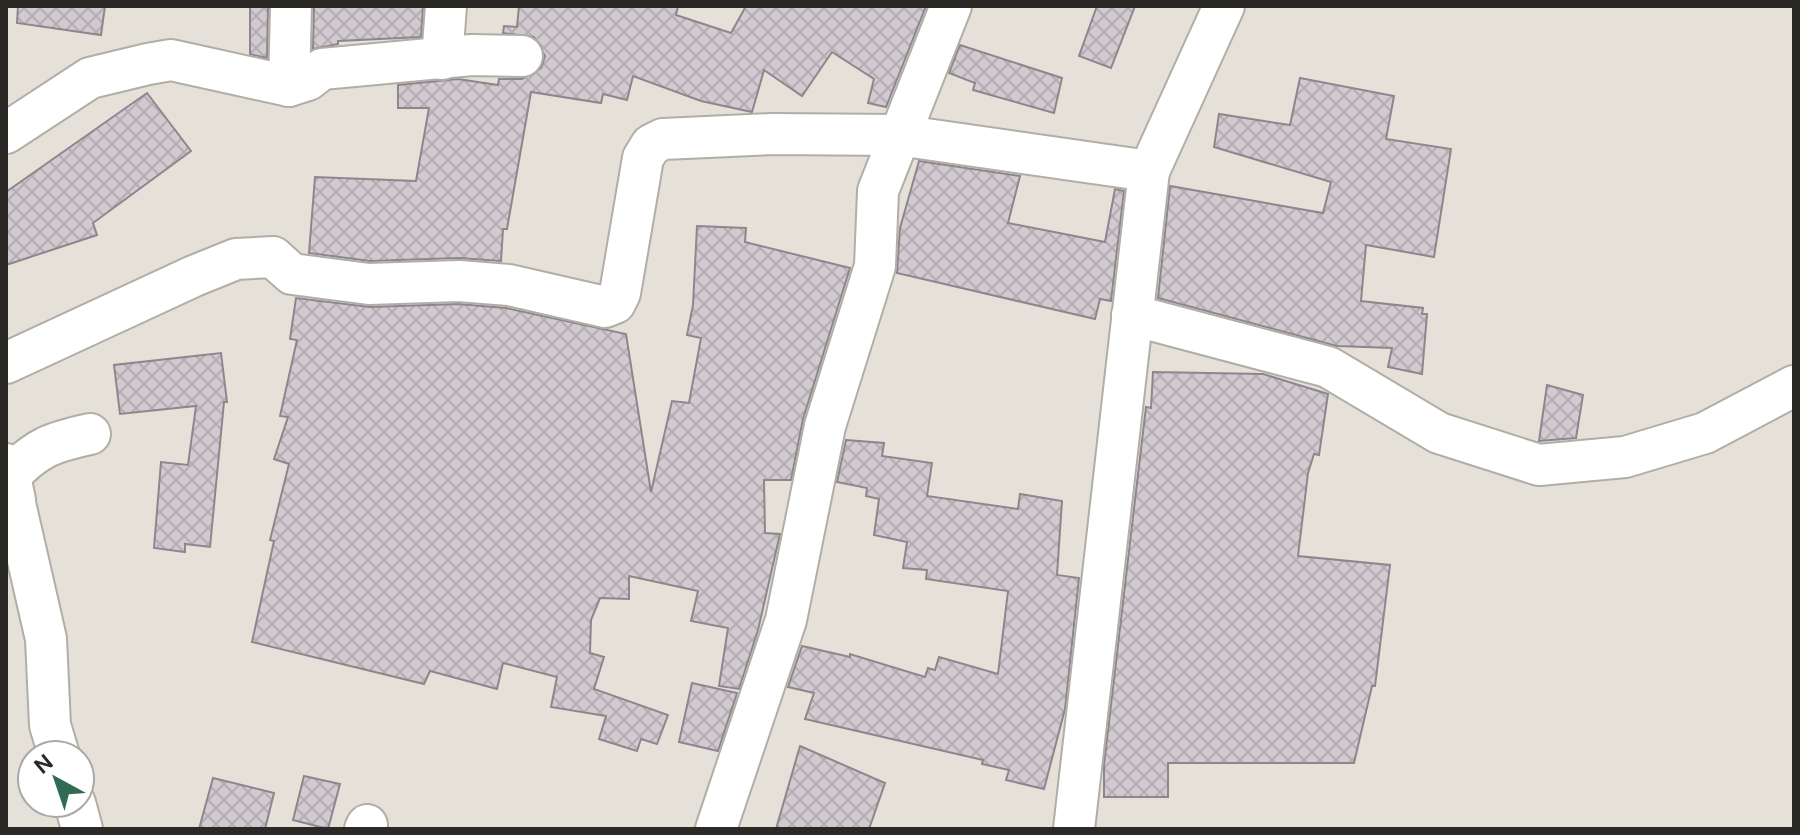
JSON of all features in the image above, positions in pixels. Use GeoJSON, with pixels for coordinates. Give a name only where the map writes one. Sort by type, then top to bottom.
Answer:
{"type":"FeatureCollection","features":[{"type":"Feature","properties":{"kind":"street"},"geometry":{"type":"LineString","coordinates":[[289,86],[291,6]]}},
{"type":"Feature","properties":{"kind":"street"},"geometry":{"type":"LineString","coordinates":[[442,59],[446,6]]}},
{"type":"Feature","properties":{"kind":"street"},"geometry":{"type":"LineString","coordinates":[[716,829],[786,620],[825,426],[875,266],[878,191],[951,6]]}},
{"type":"Feature","properties":{"kind":"street"},"geometry":{"type":"LineString","coordinates":[[1074,829],[1149,171],[1224,6]]}},
{"type":"Feature","properties":{"kind":"street"},"geometry":{"type":"LineString","coordinates":[[6,133],[90,78],[171,60],[289,86],[308,80],[322,69],[472,55],[522,56]]}},
{"type":"Feature","properties":{"kind":"street"},"geometry":{"type":"LineString","coordinates":[[6,363],[130,303],[236,259],[273,257],[292,274],[369,284],[459,281],[509,285],[605,307],[615,303],[620,293],[643,158],[651,145],[663,139],[898,135],[1149,171]]}},
{"type":"Feature","properties":{"kind":"street"},"geometry":{"type":"LineString","coordinates":[[1132,315],[1328,367],[1439,433],[1539,465],[1625,457],[1705,433],[1794,386]]}},
{"type":"Feature","properties":{"kind":"street"},"geometry":{"type":"LineString","coordinates":[[27,555],[10,476],[28,457],[52,442],[90,434]]}},
{"type":"Feature","properties":{"kind":"street"},"geometry":{"type":"LineString","coordinates":[[6,464],[46,639],[50,725],[54,739]]}},
{"type":"Feature","properties":{"kind":"building"},"geometry":{"type":"Polygon","coordinates":[[[18,6],[105,6],[101,35],[17,23],[18,6]]]}},
{"type":"Feature","properties":{"kind":"building"},"geometry":{"type":"Polygon","coordinates":[[[250,6],[268,6],[267,58],[250,54],[250,6]]]}},
{"type":"Feature","properties":{"kind":"building"},"geometry":{"type":"Polygon","coordinates":[[[314,6],[423,6],[421,37],[338,41],[338,44],[313,49],[314,6]]]}},
{"type":"Feature","properties":{"kind":"building"},"geometry":{"type":"Polygon","coordinates":[[[519,6],[678,6],[676,15],[731,33],[746,6],[926,6],[886,107],[868,103],[874,79],[832,52],[802,96],[764,70],[752,112],[701,101],[633,76],[627,100],[603,94],[601,103],[531,92],[507,229],[503,229],[501,261],[458,258],[370,261],[309,253],[315,177],[416,181],[429,108],[398,108],[398,85],[458,79],[498,85],[499,79],[522,79],[541,68],[545,56],[534,37],[503,33],[504,26],[517,27],[519,6]]]}},
{"type":"Feature","properties":{"kind":"building"},"geometry":{"type":"Polygon","coordinates":[[[1097,6],[1135,6],[1111,68],[1079,56],[1097,6]]]}},
{"type":"Feature","properties":{"kind":"building"},"geometry":{"type":"Polygon","coordinates":[[[960,45],[1062,78],[1054,113],[973,90],[975,83],[949,73],[960,45]]]}},
{"type":"Feature","properties":{"kind":"building"},"geometry":{"type":"Polygon","coordinates":[[[1300,78],[1394,96],[1386,139],[1451,149],[1434,257],[1366,245],[1361,301],[1423,308],[1422,314],[1427,314],[1422,374],[1388,367],[1392,348],[1337,346],[1158,298],[1170,186],[1323,213],[1331,182],[1214,147],[1219,114],[1290,125],[1300,78]]]}},
{"type":"Feature","properties":{"kind":"building"},"geometry":{"type":"Polygon","coordinates":[[[147,93],[191,151],[93,223],[97,235],[6,265],[6,192],[147,93]]]}},
{"type":"Feature","properties":{"kind":"building"},"geometry":{"type":"Polygon","coordinates":[[[919,161],[1020,176],[1008,223],[1105,242],[1115,189],[1124,191],[1111,301],[1100,299],[1095,319],[897,273],[900,228],[919,161]]]}},
{"type":"Feature","properties":{"kind":"building"},"geometry":{"type":"Polygon","coordinates":[[[697,226],[746,228],[745,242],[850,268],[803,419],[791,480],[764,480],[765,533],[780,534],[758,630],[739,689],[719,686],[728,628],[691,621],[698,591],[629,576],[629,599],[600,598],[591,620],[590,653],[604,657],[594,689],[668,715],[657,744],[641,739],[637,751],[599,739],[606,716],[551,707],[557,677],[503,663],[497,689],[430,671],[424,684],[252,642],[274,541],[270,540],[289,464],[274,459],[288,417],[280,416],[297,340],[290,339],[296,298],[370,307],[458,304],[506,308],[626,334],[651,492],[672,401],[689,403],[701,338],[687,335],[693,305],[697,226]]]}},
{"type":"Feature","properties":{"kind":"building"},"geometry":{"type":"Polygon","coordinates":[[[221,353],[227,402],[224,402],[210,547],[185,544],[185,552],[154,548],[161,462],[188,465],[196,406],[120,414],[114,365],[221,353]]]}},
{"type":"Feature","properties":{"kind":"building"},"geometry":{"type":"Polygon","coordinates":[[[1153,372],[1263,374],[1328,394],[1319,455],[1314,454],[1308,473],[1298,556],[1390,565],[1375,686],[1372,686],[1354,763],[1168,763],[1168,797],[1104,797],[1104,765],[1146,407],[1151,408],[1153,372]]]}},
{"type":"Feature","properties":{"kind":"building"},"geometry":{"type":"Polygon","coordinates":[[[1547,385],[1583,395],[1576,438],[1539,441],[1547,385]]]}},
{"type":"Feature","properties":{"kind":"building"},"geometry":{"type":"Polygon","coordinates":[[[846,440],[884,443],[882,456],[932,463],[927,496],[1018,509],[1020,494],[1062,501],[1057,575],[1079,578],[1065,709],[1044,789],[1006,780],[1009,770],[982,764],[983,760],[805,719],[814,693],[788,687],[802,646],[850,657],[850,654],[925,677],[928,668],[935,670],[939,657],[998,674],[1008,591],[926,579],[927,570],[903,568],[907,542],[874,535],[879,499],[866,496],[867,488],[837,482],[846,440]]]}},
{"type":"Feature","properties":{"kind":"building"},"geometry":{"type":"Polygon","coordinates":[[[692,683],[737,693],[718,751],[679,742],[692,683]]]}},
{"type":"Feature","properties":{"kind":"building"},"geometry":{"type":"Polygon","coordinates":[[[800,746],[885,783],[869,829],[776,829],[800,746]]]}},
{"type":"Feature","properties":{"kind":"building"},"geometry":{"type":"Polygon","coordinates":[[[304,776],[340,784],[328,829],[293,820],[304,776]]]}},
{"type":"Feature","properties":{"kind":"building"},"geometry":{"type":"Polygon","coordinates":[[[213,778],[274,793],[265,829],[199,829],[213,778]]]}}]}
